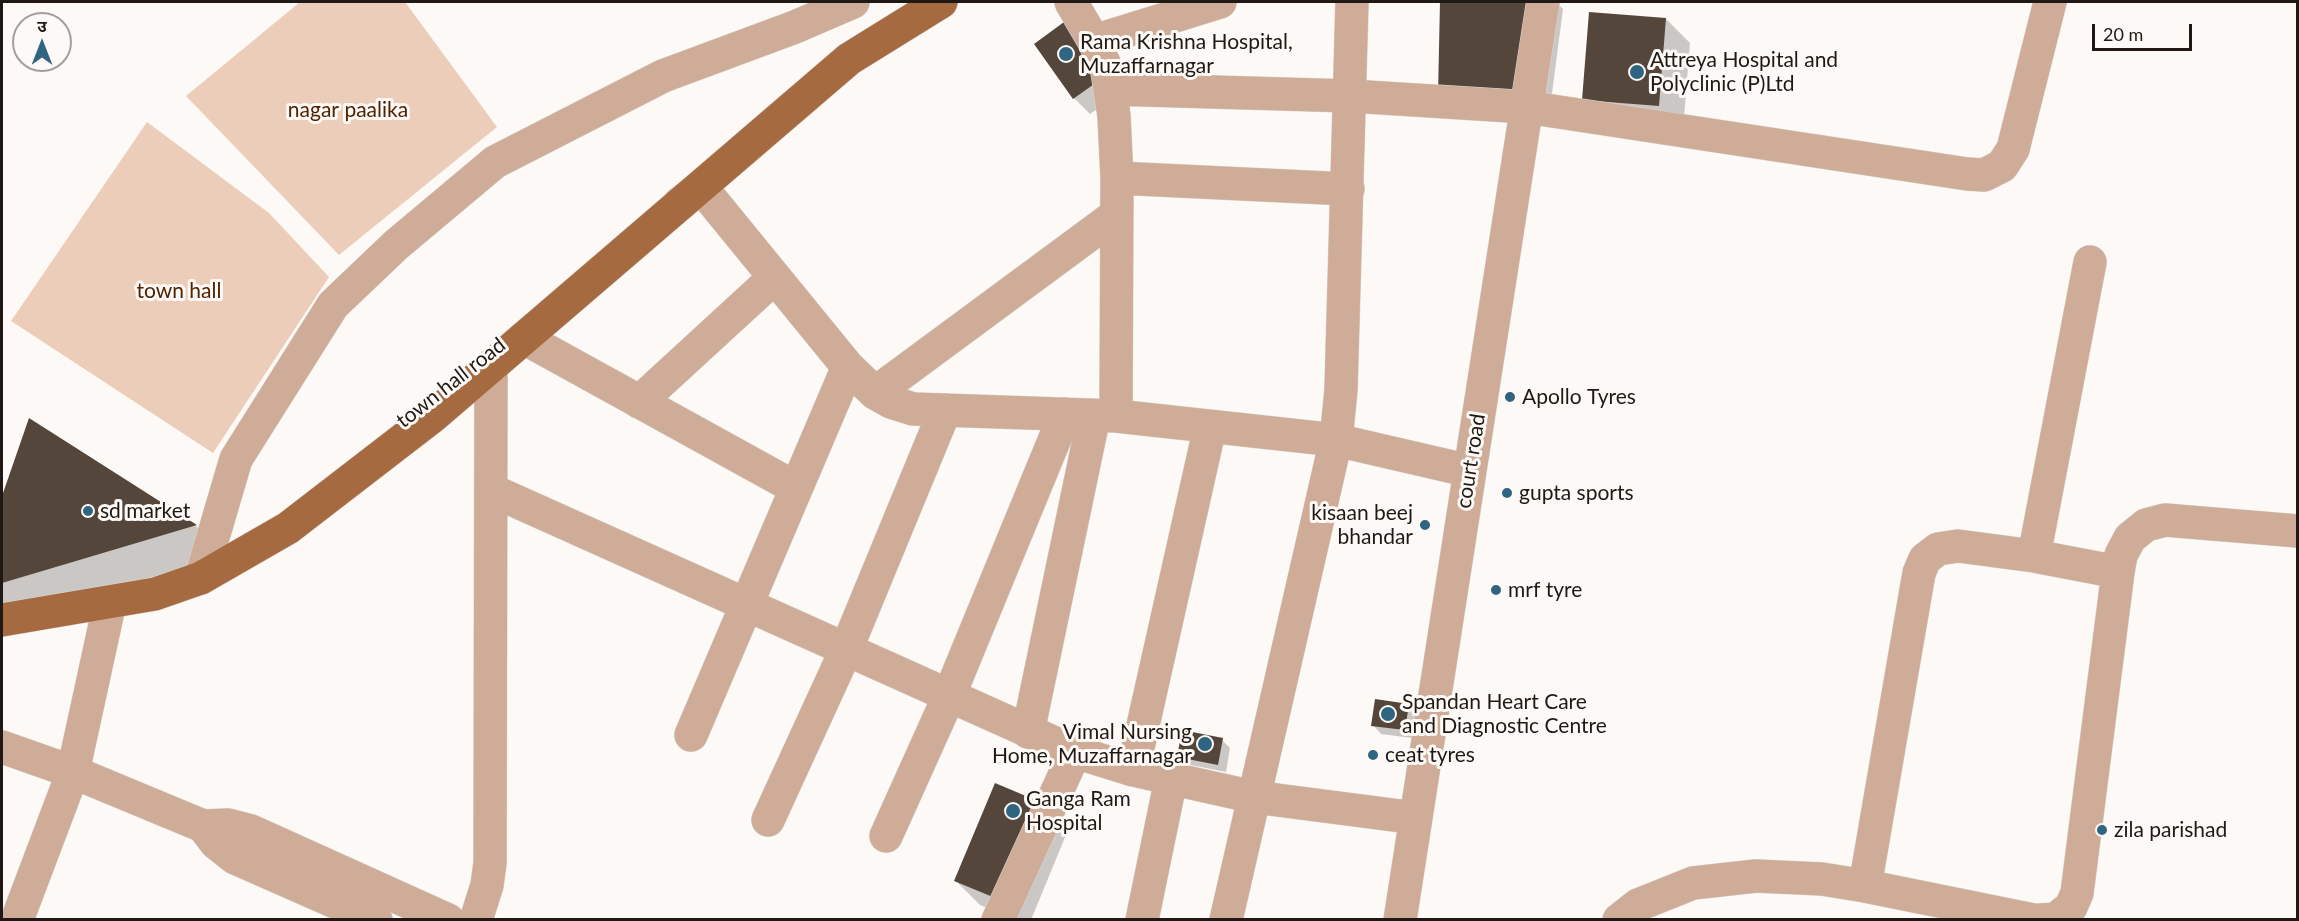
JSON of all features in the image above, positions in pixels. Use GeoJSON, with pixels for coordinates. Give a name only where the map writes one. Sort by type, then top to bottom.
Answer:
{"type":"FeatureCollection","features":[{"type":"Feature","properties":{"kind":"main road"},"geometry":{"type":"LineString","coordinates":[[2,620],[155,594],[201,578],[288,528],[432,417],[849,59],[940,2]]}},
{"type":"Feature","properties":{"kind":"street"},"geometry":{"type":"LineString","coordinates":[[201,578],[236,459],[333,305],[396,245],[495,162],[663,76],[795,27],[853,2]]}},
{"type":"Feature","properties":{"kind":"street"},"geometry":{"type":"LineString","coordinates":[[1028,732],[1092,415],[1116,215],[1114,116],[1107,70],[1094,41],[1071,2]]}},
{"type":"Feature","properties":{"kind":"street"},"geometry":{"type":"LineString","coordinates":[[1094,41],[1220,2]]}},
{"type":"Feature","properties":{"kind":"street"},"geometry":{"type":"LineString","coordinates":[[1226,920],[1336,440],[1341,390],[1352,2]]}},
{"type":"Feature","properties":{"kind":"street","name":"court road"},"geometry":{"type":"LineString","coordinates":[[1400,920],[1543,2]]}},
{"type":"Feature","properties":{"kind":"street"},"geometry":{"type":"LineString","coordinates":[[1111,89],[1351,96],[1526,108],[1984,175],[2002,166],[2013,149],[2050,2]]}},
{"type":"Feature","properties":{"kind":"street"},"geometry":{"type":"LineString","coordinates":[[1117,177],[1348,189]]}},
{"type":"Feature","properties":{"kind":"street"},"geometry":{"type":"LineString","coordinates":[[701,187],[848,368],[875,393],[891,402],[914,409],[1092,415],[1336,440],[1470,471]]}},
{"type":"Feature","properties":{"kind":"street","name":"town hall road"},"geometry":{"type":"LineString","coordinates":[[201,578],[701,187]]}},
{"type":"Feature","properties":{"kind":"street"},"geometry":{"type":"LineString","coordinates":[[875,393],[1116,215]]}},
{"type":"Feature","properties":{"kind":"street"},"geometry":{"type":"LineString","coordinates":[[2034,556],[2091,262]]}},
{"type":"Feature","properties":{"kind":"street"},"geometry":{"type":"LineString","coordinates":[[639,402],[774,278]]}},
{"type":"Feature","properties":{"kind":"street"},"geometry":{"type":"LineString","coordinates":[[524,338],[796,488]]}},
{"type":"Feature","properties":{"kind":"street"},"geometry":{"type":"LineString","coordinates":[[476,920],[487,885],[490,863],[491,366]]}},
{"type":"Feature","properties":{"kind":"street"},"geometry":{"type":"LineString","coordinates":[[691,735],[848,368]]}},
{"type":"Feature","properties":{"kind":"street"},"geometry":{"type":"LineString","coordinates":[[768,820],[846,650],[945,410]]}},
{"type":"Feature","properties":{"kind":"street"},"geometry":{"type":"LineString","coordinates":[[886,836],[949,696],[1092,415]]}},
{"type":"Feature","properties":{"kind":"street"},"geometry":{"type":"LineString","coordinates":[[1133,770],[1210,427]]}},
{"type":"Feature","properties":{"kind":"street"},"geometry":{"type":"LineString","coordinates":[[491,490],[1075,752],[1133,770],[1254,796],[1416,818]]}},
{"type":"Feature","properties":{"kind":"street"},"geometry":{"type":"LineString","coordinates":[[2040,920],[2056,919],[2071,907],[2077,894],[2118,572],[2121,555],[2130,538],[2146,525],[2165,520],[2298,531]]}},
{"type":"Feature","properties":{"kind":"street"},"geometry":{"type":"LineString","coordinates":[[1866,886],[1919,573],[1925,559],[1938,549],[1958,546],[2034,556],[2118,572]]}},
{"type":"Feature","properties":{"kind":"street"},"geometry":{"type":"LineString","coordinates":[[17,920],[73,772],[110,602]]}},
{"type":"Feature","properties":{"kind":"street"},"geometry":{"type":"LineString","coordinates":[[2,747],[73,772],[203,826],[228,825],[251,831],[448,920]]}},
{"type":"Feature","properties":{"kind":"street"},"geometry":{"type":"LineString","coordinates":[[999,920],[1075,752]]}},
{"type":"Feature","properties":{"kind":"street"},"geometry":{"type":"LineString","coordinates":[[1142,920],[1171,779]]}},
{"type":"Feature","properties":{"kind":"street"},"geometry":{"type":"LineString","coordinates":[[203,826],[216,843],[236,858],[376,920]]}},
{"type":"Feature","properties":{"kind":"street"},"geometry":{"type":"LineString","coordinates":[[1620,920],[1638,905],[1693,883],[1756,876],[1822,879],[1866,886],[2032,920]]}},
{"type":"Feature","properties":{"kind":"green space","name":"nagar paalika"},"geometry":{"type":"Polygon","coordinates":[[[300,2],[405,2],[497,127],[339,255],[186,96],[300,2]]]}},
{"type":"Feature","properties":{"kind":"green space","name":"town hall"},"geometry":{"type":"Polygon","coordinates":[[[147,122],[269,213],[329,277],[213,453],[11,321],[147,122]]]}},
{"type":"Feature","properties":{"kind":"building"},"geometry":{"type":"Polygon","coordinates":[[[1440,2],[1537,2],[1527,77],[1509,92],[1438,95],[1440,2]]]}},
{"type":"Feature","properties":{"kind":"building"},"geometry":{"type":"Polygon","coordinates":[[[1589,12],[1666,18],[1659,106],[1582,100],[1589,12]]]}},
{"type":"Feature","properties":{"kind":"building"},"geometry":{"type":"Polygon","coordinates":[[[1064,22],[1104,77],[1073,99],[1034,44],[1064,22]]]}},
{"type":"Feature","properties":{"kind":"building","name":"sd market"},"geometry":{"type":"Polygon","coordinates":[[[29,418],[197,525],[2,583],[2,496],[29,418]]]}},
{"type":"Feature","properties":{"kind":"building"},"geometry":{"type":"Polygon","coordinates":[[[1375,699],[1409,704],[1405,730],[1371,726],[1375,699]]]}},
{"type":"Feature","properties":{"kind":"building"},"geometry":{"type":"Polygon","coordinates":[[[1182,730],[1223,738],[1218,765],[1177,757],[1182,730]]]}},
{"type":"Feature","properties":{"kind":"building"},"geometry":{"type":"Polygon","coordinates":[[[995,783],[1045,804],[1005,902],[954,881],[995,783]]]}},
{"type":"Feature","properties":{"kind":"place","name":"Rama Krishna Hospital, Muzaffarnagar"},"geometry":{"type":"Point","coordinates":[1066,54]}},
{"type":"Feature","properties":{"kind":"place","name":"Attreya Hospital and Polyclinic (P)Ltd"},"geometry":{"type":"Point","coordinates":[1637,72]}},
{"type":"Feature","properties":{"kind":"place","name":"Apollo Tyres"},"geometry":{"type":"Point","coordinates":[1510,397]}},
{"type":"Feature","properties":{"kind":"place","name":"gupta sports"},"geometry":{"type":"Point","coordinates":[1507,493]}},
{"type":"Feature","properties":{"kind":"place","name":"sd market"},"geometry":{"type":"Point","coordinates":[88,511]}},
{"type":"Feature","properties":{"kind":"place","name":"kisaan beej bhandar"},"geometry":{"type":"Point","coordinates":[1425,525]}},
{"type":"Feature","properties":{"kind":"place","name":"mrf tyre"},"geometry":{"type":"Point","coordinates":[1496,590]}},
{"type":"Feature","properties":{"kind":"place","name":"Spandan Heart Care and Diagnostic Centre"},"geometry":{"type":"Point","coordinates":[1388,714]}},
{"type":"Feature","properties":{"kind":"place","name":"Vimal Nursing Home, Muzaffarnagar"},"geometry":{"type":"Point","coordinates":[1205,744]}},
{"type":"Feature","properties":{"kind":"place","name":"ceat tyres"},"geometry":{"type":"Point","coordinates":[1373,755]}},
{"type":"Feature","properties":{"kind":"place","name":"Ganga Ram Hospital"},"geometry":{"type":"Point","coordinates":[1013,811]}},
{"type":"Feature","properties":{"kind":"place","name":"zila parishad"},"geometry":{"type":"Point","coordinates":[2102,830]}}]}
